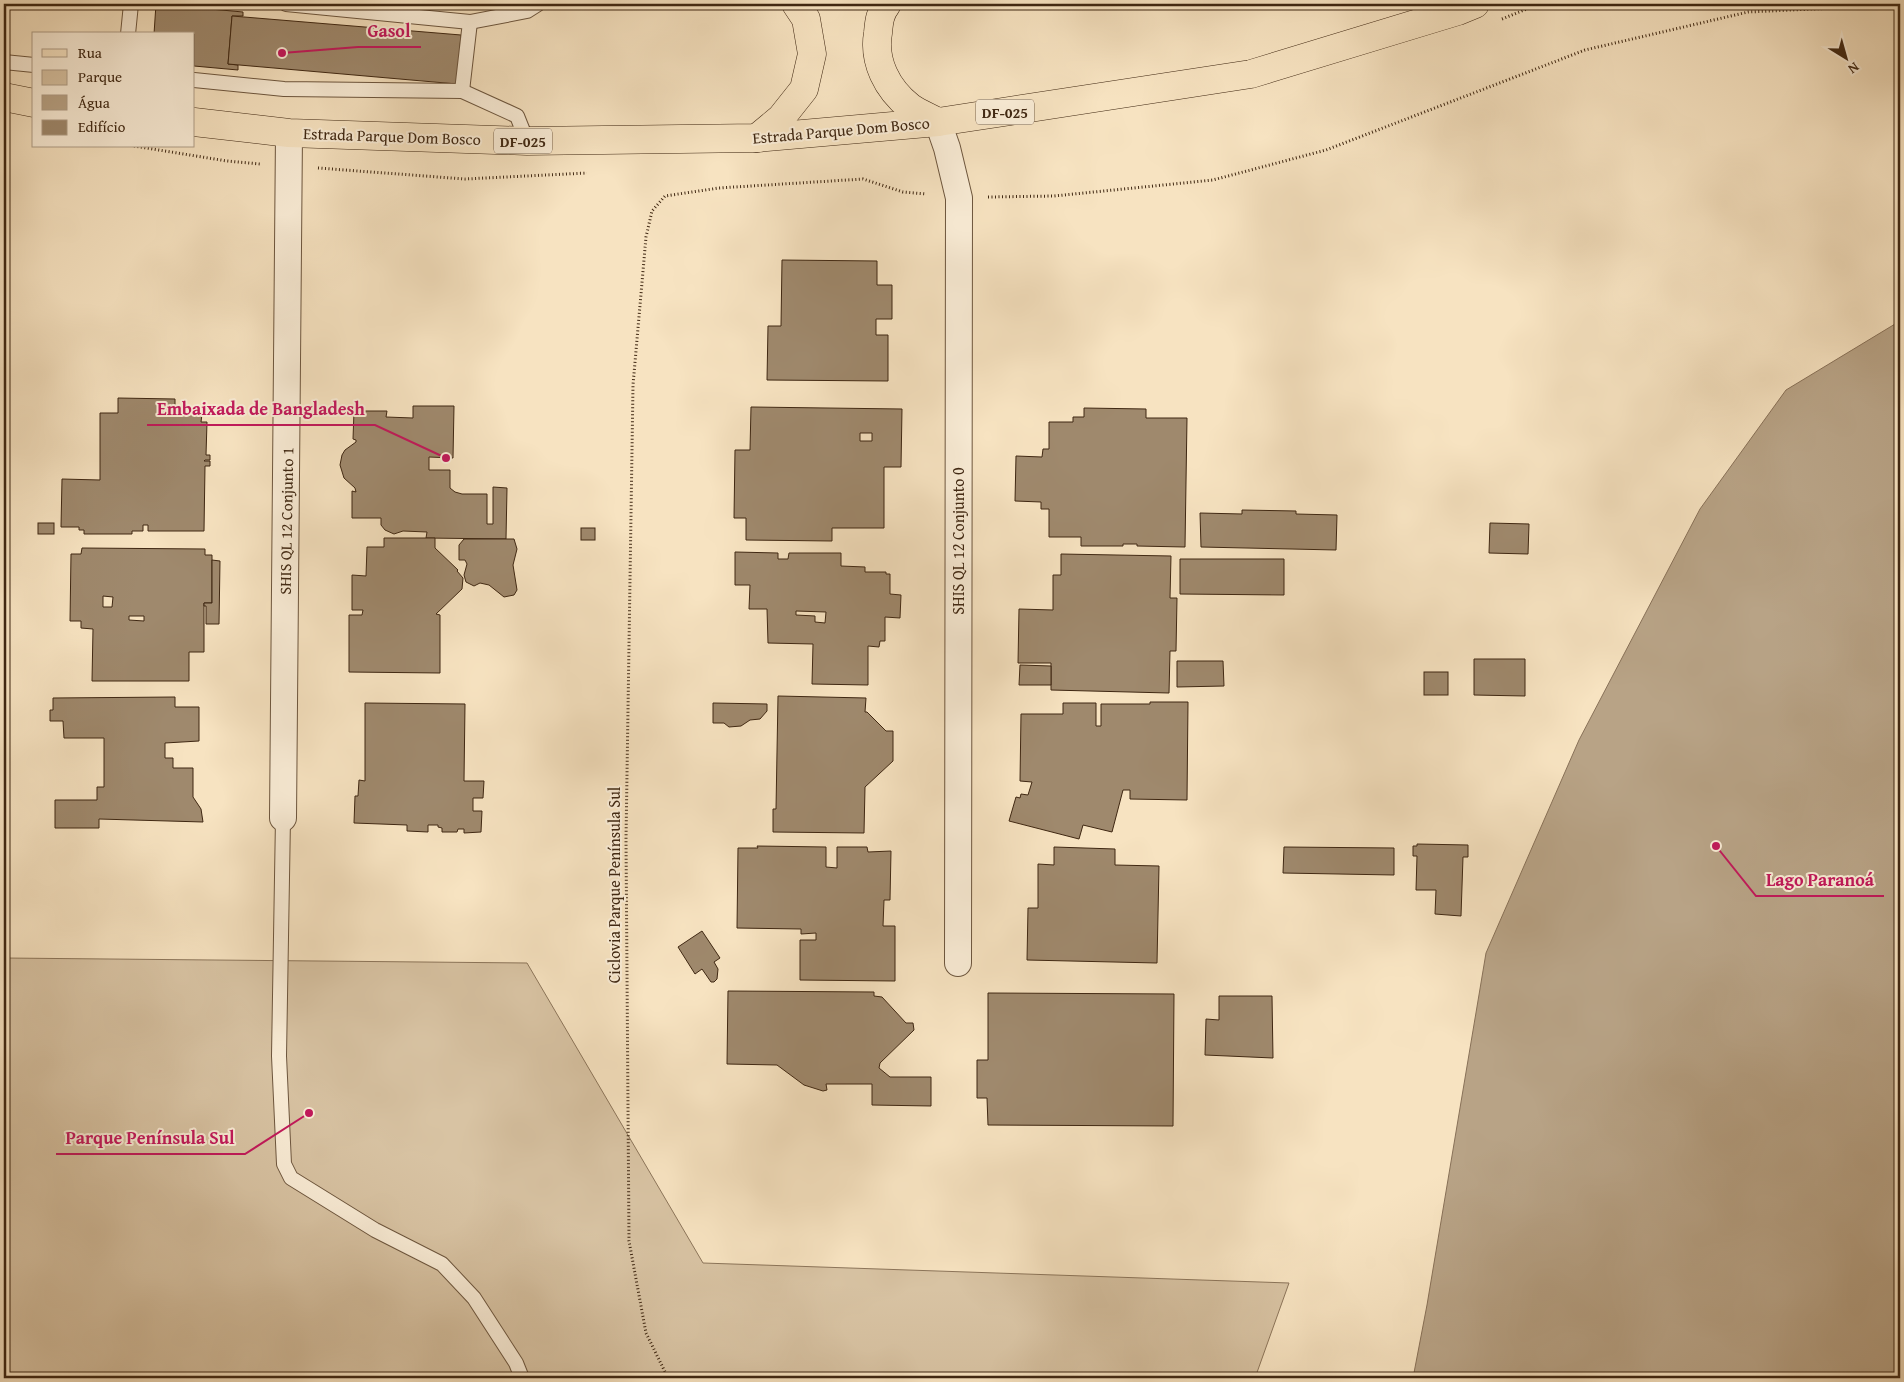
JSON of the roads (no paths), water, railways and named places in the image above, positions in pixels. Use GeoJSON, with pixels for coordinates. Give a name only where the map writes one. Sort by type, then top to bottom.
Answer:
{"type":"FeatureCollection","features":[{"type":"Feature","properties":{"kind":"main road"},"geometry":{"type":"LineString","coordinates":[[757,138],[782,118],[804,89],[812,54],[806,19],[796,4]]}},
{"type":"Feature","properties":{"kind":"main road"},"geometry":{"type":"LineString","coordinates":[[887,4],[881,12],[876,46],[880,68],[894,90],[910,107],[938,122]]}},
{"type":"Feature","properties":{"kind":"main road","name":"Estrada Parque Dom Bosco"},"geometry":{"type":"LineString","coordinates":[[195,122],[290,133],[527,141],[757,138],[938,122],[1251,74],[1466,7],[1486,4]]}},
{"type":"Feature","properties":{"kind":"main road"},"geometry":{"type":"LineString","coordinates":[[4,98],[32,103]]}},
{"type":"Feature","properties":{"kind":"street","name":"SHIS QL 12 Conjunto 0"},"geometry":{"type":"LineString","coordinates":[[938,122],[947,148],[959,198],[958,963]]}},
{"type":"Feature","properties":{"kind":"street","name":"SHIS QL 12 Conjunto 1"},"geometry":{"type":"LineString","coordinates":[[283,818],[290,133]]}},
{"type":"Feature","properties":{"kind":"lane"},"geometry":{"type":"LineString","coordinates":[[128,32],[131,4]]}},
{"type":"Feature","properties":{"kind":"lane"},"geometry":{"type":"LineString","coordinates":[[286,4],[470,22],[527,11],[538,4]]}},
{"type":"Feature","properties":{"kind":"lane"},"geometry":{"type":"LineString","coordinates":[[462,90],[470,22]]}},
{"type":"Feature","properties":{"kind":"lane"},"geometry":{"type":"LineString","coordinates":[[4,62],[32,65]]}},
{"type":"Feature","properties":{"kind":"lane"},"geometry":{"type":"LineString","coordinates":[[195,80],[284,89],[462,90],[518,116],[527,141]]}},
{"type":"Feature","properties":{"kind":"lane"},"geometry":{"type":"LineString","coordinates":[[283,818],[279,1056],[284,1164],[291,1178],[375,1230],[442,1264],[474,1298],[516,1363],[522,1378]]}},
{"type":"Feature","properties":{"kind":"water"},"geometry":{"type":"Polygon","coordinates":[[[1900,321],[1900,1378],[1413,1378],[1486,953],[1579,740],[1700,509],[1786,390],[1900,321]]]}},
{"type":"Feature","properties":{"kind":"place","name":"Gasol"},"geometry":{"type":"Point","coordinates":[282,53]}},
{"type":"Feature","properties":{"kind":"place","name":"Embaixada de Bangladesh"},"geometry":{"type":"Point","coordinates":[446,458]}},
{"type":"Feature","properties":{"kind":"place","name":"Lago Paranoá"},"geometry":{"type":"Point","coordinates":[1716,846]}},
{"type":"Feature","properties":{"kind":"place","name":"Parque Península Sul"},"geometry":{"type":"Point","coordinates":[309,1113]}}]}
